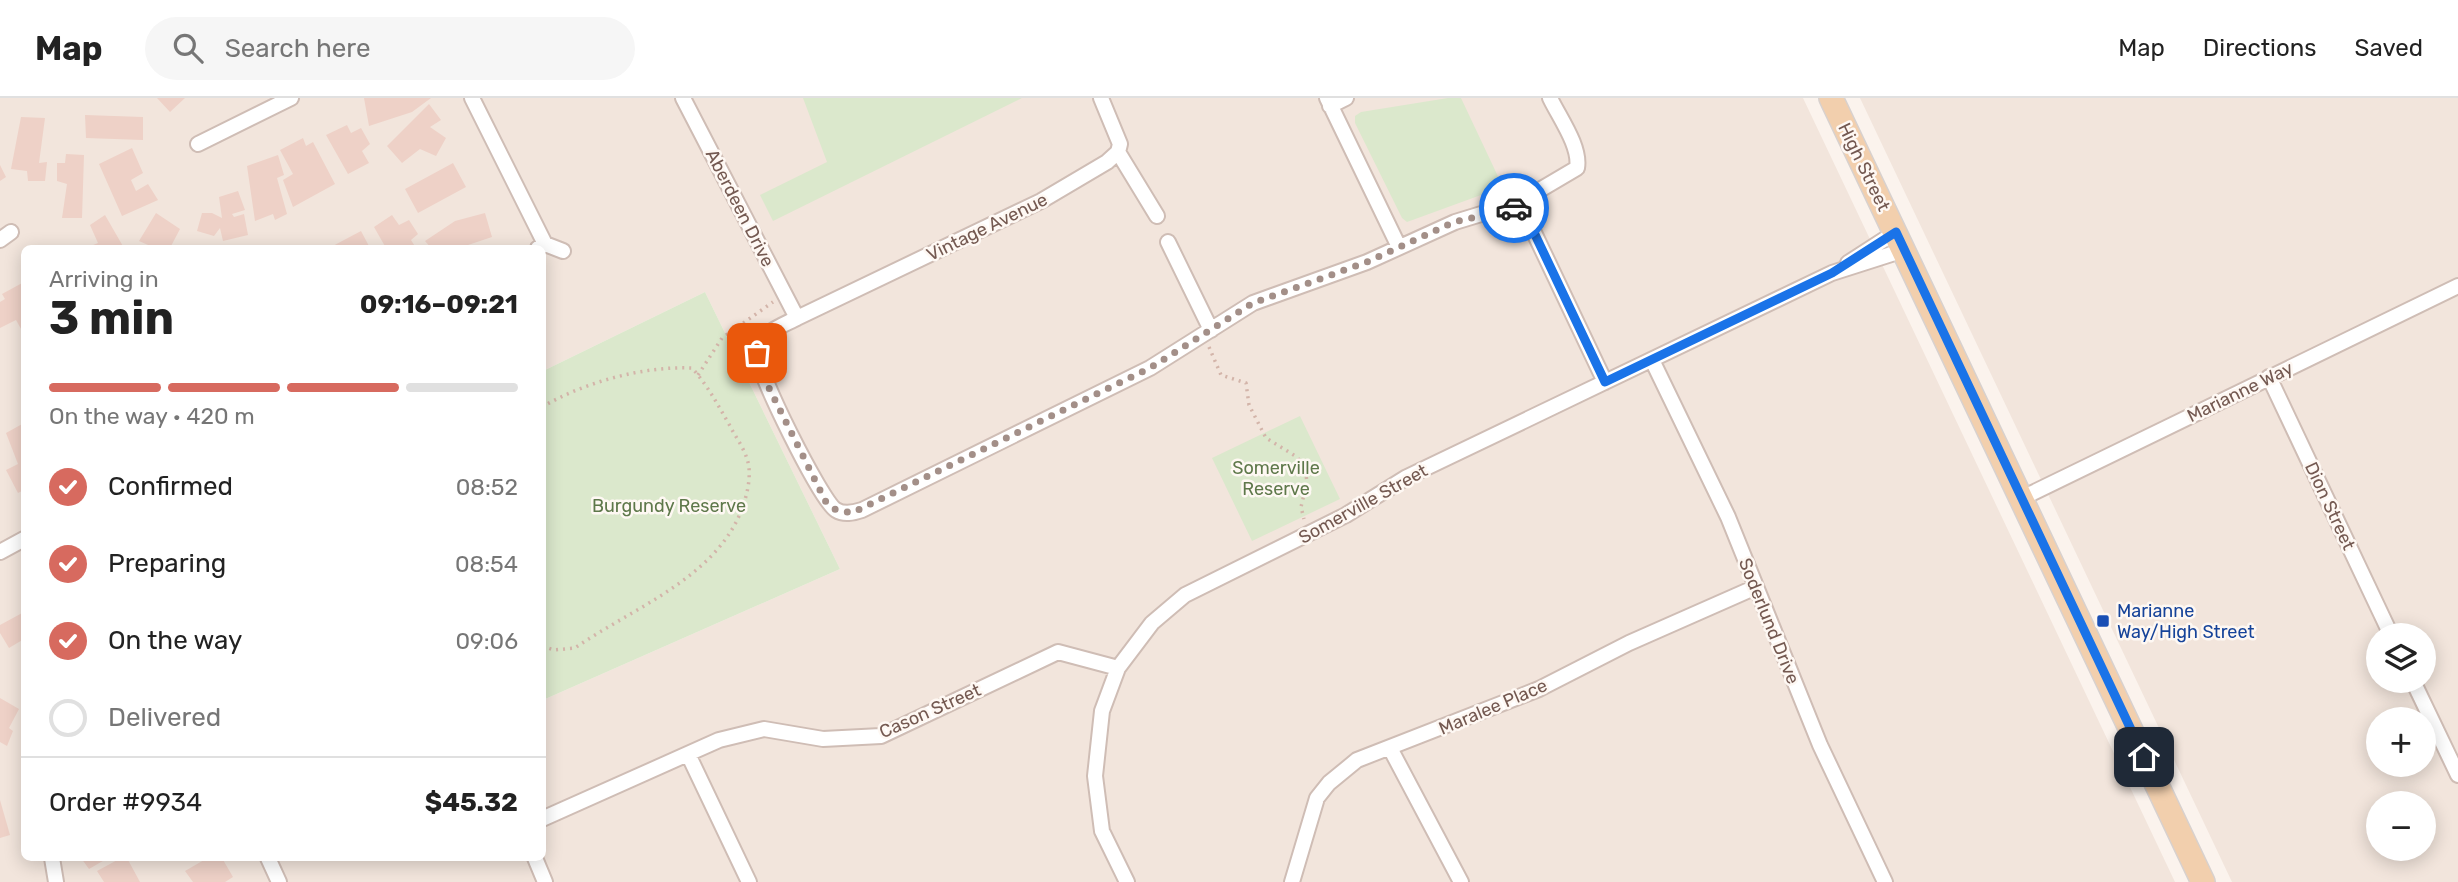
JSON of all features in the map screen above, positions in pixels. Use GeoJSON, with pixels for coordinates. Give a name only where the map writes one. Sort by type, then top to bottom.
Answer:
{"type":"FeatureCollection","features":[{"type":"Feature","properties":{"kind":"main road","name":"High Street"},"geometry":{"type":"LineString","coordinates":[[1831,98],[2203,882]]}},
{"type":"Feature","properties":{"kind":"street"},"geometry":{"type":"LineString","coordinates":[[198,144],[291,98]]}},
{"type":"Feature","properties":{"kind":"street"},"geometry":{"type":"LineString","coordinates":[[472,98],[541,245]]}},
{"type":"Feature","properties":{"kind":"street","name":"Aberdeen Drive"},"geometry":{"type":"LineString","coordinates":[[683,98],[797,318]]}},
{"type":"Feature","properties":{"kind":"street"},"geometry":{"type":"LineString","coordinates":[[1101,98],[1119,134],[1118,152],[1157,216]]}},
{"type":"Feature","properties":{"kind":"street"},"geometry":{"type":"LineString","coordinates":[[1346,98],[1329,102],[1399,247]]}},
{"type":"Feature","properties":{"kind":"street"},"geometry":{"type":"LineString","coordinates":[[1521,212],[1538,191],[1577,168],[1578,161],[1573,146],[1550,98]]}},
{"type":"Feature","properties":{"kind":"street","name":"Vintage Avenue"},"geometry":{"type":"LineString","coordinates":[[1118,152],[1041,201],[767,334],[757,353],[758,365],[826,502],[844,513],[862,510],[1150,368],[1207,332]]}},
{"type":"Feature","properties":{"kind":"street"},"geometry":{"type":"LineString","coordinates":[[1168,242],[1207,332],[1253,303],[1367,262],[1454,222],[1504,208],[1514,208],[1529,222],[1605,382]]}},
{"type":"Feature","properties":{"kind":"street","name":"Somerville Street"},"geometry":{"type":"LineString","coordinates":[[1127,882],[1102,831],[1095,776],[1102,711],[1118,667],[1152,623],[1185,595],[1310,534],[1407,477],[1900,241]]}},
{"type":"Feature","properties":{"kind":"street"},"geometry":{"type":"LineString","coordinates":[[546,247],[563,251]]}},
{"type":"Feature","properties":{"kind":"street","name":"Marianne Way"},"geometry":{"type":"LineString","coordinates":[[2022,498],[2458,286]]}},
{"type":"Feature","properties":{"kind":"street","name":"Soderlund Drive"},"geometry":{"type":"LineString","coordinates":[[1652,360],[1728,517],[1820,745],[1885,882]]}},
{"type":"Feature","properties":{"kind":"street","name":"Dion Street"},"geometry":{"type":"LineString","coordinates":[[2269,377],[2385,623]]}},
{"type":"Feature","properties":{"kind":"street"},"geometry":{"type":"LineString","coordinates":[[0,552],[21,541]]}},
{"type":"Feature","properties":{"kind":"street","name":"Maralee Place"},"geometry":{"type":"LineString","coordinates":[[1292,882],[1317,798],[1329,783],[1357,760],[1539,689],[1629,643],[1756,587]]}},
{"type":"Feature","properties":{"kind":"street","name":"Cason Street"},"geometry":{"type":"LineString","coordinates":[[546,817],[719,740],[764,729],[823,740],[881,736],[1058,652],[1118,667]]}},
{"type":"Feature","properties":{"kind":"street"},"geometry":{"type":"LineString","coordinates":[[2419,693],[2458,775]]}},
{"type":"Feature","properties":{"kind":"street"},"geometry":{"type":"LineString","coordinates":[[1390,748],[1461,882]]}},
{"type":"Feature","properties":{"kind":"street"},"geometry":{"type":"LineString","coordinates":[[688,754],[749,882]]}},
{"type":"Feature","properties":{"kind":"street"},"geometry":{"type":"LineString","coordinates":[[52,861],[56,882]]}},
{"type":"Feature","properties":{"kind":"street"},"geometry":{"type":"LineString","coordinates":[[269,861],[279,882]]}},
{"type":"Feature","properties":{"kind":"street"},"geometry":{"type":"LineString","coordinates":[[536,861],[545,882]]}},
{"type":"Feature","properties":{"kind":"path"},"geometry":{"type":"LineString","coordinates":[[698,375],[722,338],[785,294]]}},
{"type":"Feature","properties":{"kind":"path"},"geometry":{"type":"LineString","coordinates":[[1207,332],[1222,375],[1247,383],[1249,405],[1266,438],[1297,457],[1305,468],[1307,482],[1301,507],[1310,534]]}},
{"type":"Feature","properties":{"kind":"path"},"geometry":{"type":"LineString","coordinates":[[546,405],[586,387],[665,367],[692,368],[707,385],[748,460],[749,485],[733,528],[712,557],[693,575],[575,648],[554,650],[546,647]]}},
{"type":"Feature","properties":{"kind":"shaded area"},"geometry":{"type":"Polygon","coordinates":[[[0,98],[1803,98],[2175,882],[0,882],[0,98]]]}},
{"type":"Feature","properties":{"kind":"shaded area"},"geometry":{"type":"Polygon","coordinates":[[[1860,98],[2458,98],[2458,882],[2232,882],[1860,98]]]}},
{"type":"Feature","properties":{"kind":"green space"},"geometry":{"type":"Polygon","coordinates":[[[803,98],[1022,98],[773,221],[760,195],[827,162],[803,98]]]}},
{"type":"Feature","properties":{"kind":"green space"},"geometry":{"type":"Polygon","coordinates":[[[1461,98],[1503,187],[1407,222],[1402,218],[1355,123],[1355,116],[1361,112],[1461,98]]]}},
{"type":"Feature","properties":{"kind":"green space","name":"Burgundy Reserve"},"geometry":{"type":"Polygon","coordinates":[[[705,292],[840,569],[546,699],[546,370],[705,292]]]}},
{"type":"Feature","properties":{"kind":"green space","name":"Somerville Reserve"},"geometry":{"type":"Polygon","coordinates":[[[1300,416],[1340,499],[1252,541],[1212,458],[1300,416]]]}},
{"type":"Feature","properties":{"kind":"building"},"geometry":{"type":"Polygon","coordinates":[[[157,98],[185,98],[170,112],[157,98]]]}},
{"type":"Feature","properties":{"kind":"building"},"geometry":{"type":"Polygon","coordinates":[[[364,98],[431,98],[412,112],[369,126],[364,98]]]}},
{"type":"Feature","properties":{"kind":"building"},"geometry":{"type":"Polygon","coordinates":[[[429,104],[441,120],[430,127],[446,138],[436,156],[420,149],[402,163],[387,146],[429,104]]]}},
{"type":"Feature","properties":{"kind":"building"},"geometry":{"type":"Polygon","coordinates":[[[85,115],[143,117],[143,140],[86,138],[85,115]]]}},
{"type":"Feature","properties":{"kind":"building"},"geometry":{"type":"Polygon","coordinates":[[[21,117],[45,118],[39,163],[47,162],[45,181],[28,181],[27,171],[11,169],[21,117]]]}},
{"type":"Feature","properties":{"kind":"building"},"geometry":{"type":"Polygon","coordinates":[[[347,125],[351,133],[361,128],[370,144],[362,151],[369,163],[348,174],[326,135],[347,125]]]}},
{"type":"Feature","properties":{"kind":"building"},"geometry":{"type":"Polygon","coordinates":[[[303,138],[306,146],[313,142],[335,184],[293,207],[283,180],[293,174],[280,150],[303,138]]]}},
{"type":"Feature","properties":{"kind":"building"},"geometry":{"type":"Polygon","coordinates":[[[132,148],[143,173],[131,180],[136,191],[148,184],[158,200],[122,216],[99,164],[132,148]]]}},
{"type":"Feature","properties":{"kind":"building"},"geometry":{"type":"Polygon","coordinates":[[[66,154],[84,155],[82,218],[62,218],[67,184],[57,181],[57,163],[65,163],[66,154]]]}},
{"type":"Feature","properties":{"kind":"building"},"geometry":{"type":"Polygon","coordinates":[[[278,155],[284,175],[277,178],[287,214],[275,220],[273,214],[255,221],[247,166],[278,155]]]}},
{"type":"Feature","properties":{"kind":"building"},"geometry":{"type":"Polygon","coordinates":[[[453,163],[466,187],[418,213],[405,189],[453,163]]]}},
{"type":"Feature","properties":{"kind":"building"},"geometry":{"type":"Polygon","coordinates":[[[0,165],[6,177],[0,181],[0,165]]]}},
{"type":"Feature","properties":{"kind":"building"},"geometry":{"type":"Polygon","coordinates":[[[238,191],[245,210],[232,214],[234,217],[244,214],[248,235],[223,241],[220,228],[214,236],[197,231],[202,213],[212,213],[222,218],[219,197],[238,191]]]}},
{"type":"Feature","properties":{"kind":"building"},"geometry":{"type":"Polygon","coordinates":[[[156,213],[180,229],[172,245],[148,245],[139,241],[156,213]]]}},
{"type":"Feature","properties":{"kind":"building"},"geometry":{"type":"Polygon","coordinates":[[[485,213],[492,237],[468,245],[428,245],[425,241],[455,221],[485,213]]]}},
{"type":"Feature","properties":{"kind":"building"},"geometry":{"type":"Polygon","coordinates":[[[105,215],[122,245],[93,245],[98,243],[90,225],[105,215]]]}},
{"type":"Feature","properties":{"kind":"building"},"geometry":{"type":"Polygon","coordinates":[[[392,215],[399,225],[409,220],[418,234],[411,240],[414,245],[384,245],[374,227],[392,215]]]}},
{"type":"Feature","properties":{"kind":"building"},"geometry":{"type":"Polygon","coordinates":[[[361,231],[368,245],[335,245],[361,231]]]}},
{"type":"Feature","properties":{"kind":"building"},"geometry":{"type":"Polygon","coordinates":[[[21,284],[21,329],[16,320],[0,328],[0,302],[5,299],[2,294],[21,284]]]}},
{"type":"Feature","properties":{"kind":"building"},"geometry":{"type":"Polygon","coordinates":[[[21,425],[21,492],[18,493],[6,470],[18,464],[6,433],[21,425]]]}},
{"type":"Feature","properties":{"kind":"building"},"geometry":{"type":"Polygon","coordinates":[[[21,614],[21,641],[9,648],[0,633],[0,625],[21,614]]]}},
{"type":"Feature","properties":{"kind":"building"},"geometry":{"type":"Polygon","coordinates":[[[0,698],[19,709],[9,728],[13,731],[7,746],[0,742],[0,698]]]}},
{"type":"Feature","properties":{"kind":"building"},"geometry":{"type":"Polygon","coordinates":[[[0,800],[10,835],[0,838],[0,800]]]}},
{"type":"Feature","properties":{"kind":"building"},"geometry":{"type":"Polygon","coordinates":[[[83,861],[103,861],[89,869],[83,861]]]}},
{"type":"Feature","properties":{"kind":"building"},"geometry":{"type":"Polygon","coordinates":[[[115,861],[129,861],[140,882],[104,882],[97,871],[115,861]]]}},
{"type":"Feature","properties":{"kind":"building"},"geometry":{"type":"Polygon","coordinates":[[[202,861],[224,861],[233,877],[225,882],[193,882],[185,871],[202,861]]]}},
{"type":"Feature","properties":{"kind":"way so far"},"geometry":{"type":"LineString","coordinates":[[757,353],[762,374],[826,502],[836,510],[852,513],[1150,368],[1253,303],[1367,262],[1454,222],[1504,208],[1514,208]]}},
{"type":"Feature","properties":{"kind":"place","name":"Marianne Way/High Street"},"geometry":{"type":"Point","coordinates":[2103,621]}},
{"type":"Feature","properties":{"kind":"route"},"geometry":{"type":"LineString","coordinates":[[1514,208],[1529,222],[1605,382],[1832,273],[1896,232],[2144,757]]}}]}
